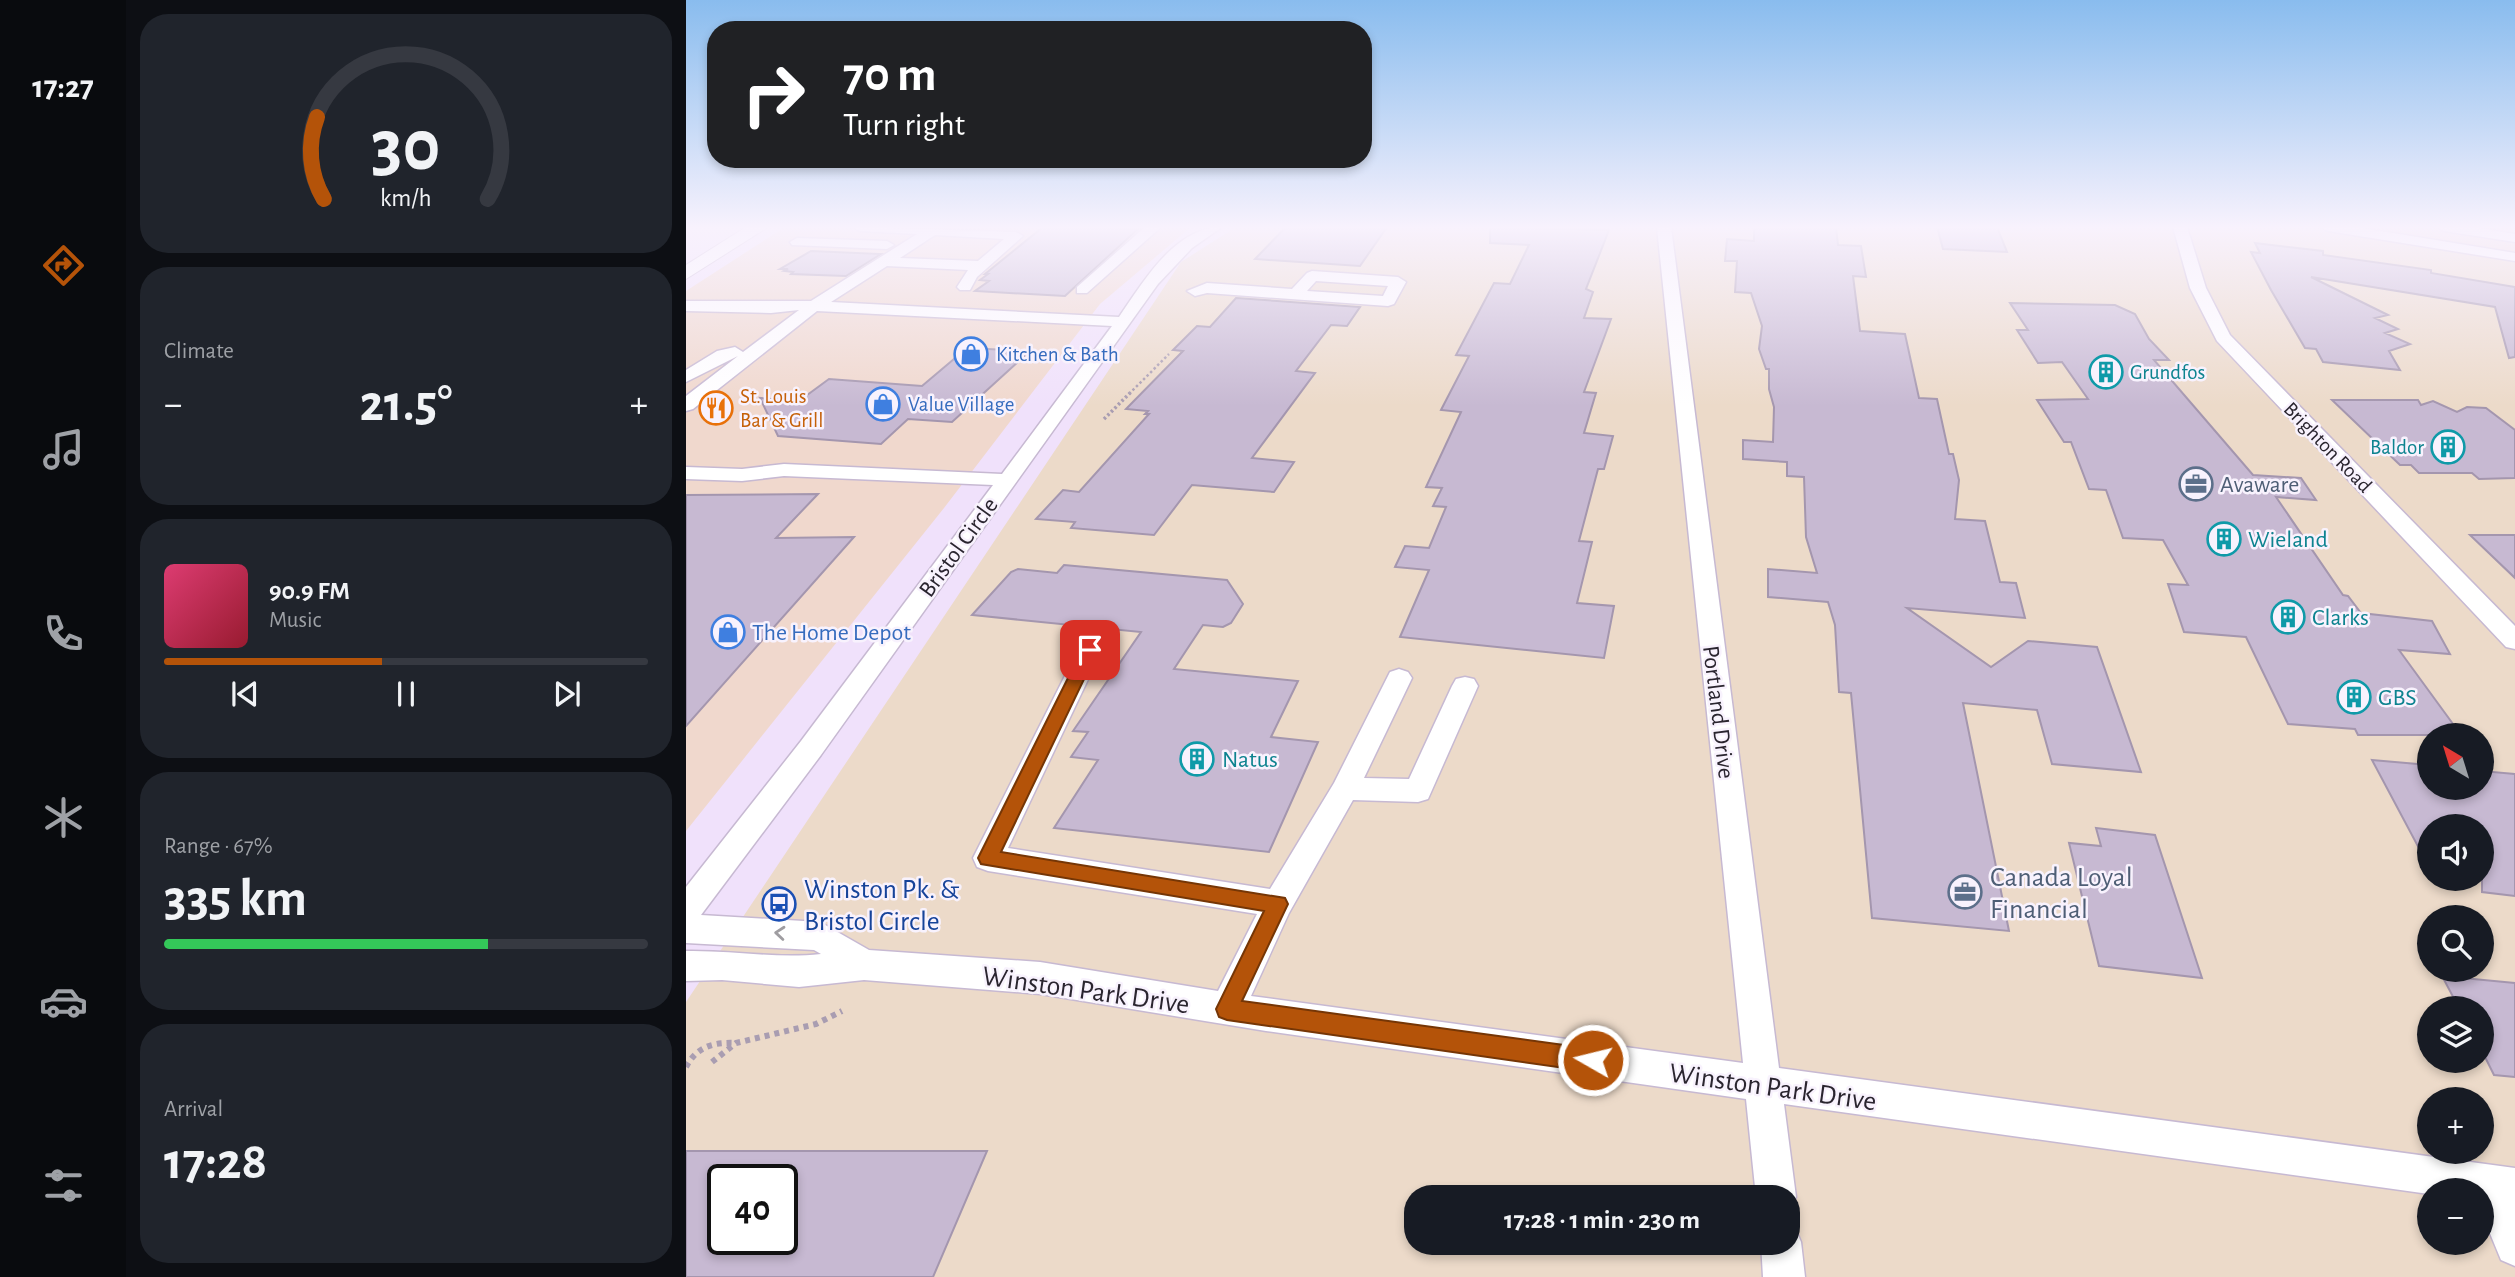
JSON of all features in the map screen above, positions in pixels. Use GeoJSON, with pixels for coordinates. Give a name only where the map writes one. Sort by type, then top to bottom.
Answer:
{"type":"FeatureCollection","features":[{"type":"Feature","properties":{"kind":"street"},"geometry":{"type":"LineString","coordinates":[[686,405],[814,306],[846,287]]}},
{"type":"Feature","properties":{"kind":"street"},"geometry":{"type":"LineString","coordinates":[[1082,290],[1086,287]]}},
{"type":"Feature","properties":{"kind":"street","name":"Bristol Circle"},"geometry":{"type":"LineString","coordinates":[[686,911],[811,748],[1124,322],[1147,287]]}},
{"type":"Feature","properties":{"kind":"street"},"geometry":{"type":"LineString","coordinates":[[1296,294],[1303,287]]}},
{"type":"Feature","properties":{"kind":"street"},"geometry":{"type":"LineString","coordinates":[[1195,291],[1207,288],[1388,301],[1396,287]]}},
{"type":"Feature","properties":{"kind":"street","name":"Portland Drive"},"geometry":{"type":"LineString","coordinates":[[1671,287],[1775,1185]]}},
{"type":"Feature","properties":{"kind":"street","name":"Brighton Road"},"geometry":{"type":"LineString","coordinates":[[2198,287],[2224,337],[2515,641]]}},
{"type":"Feature","properties":{"kind":"street"},"geometry":{"type":"LineString","coordinates":[[686,297],[782,300],[793,305]]}},
{"type":"Feature","properties":{"kind":"street"},"geometry":{"type":"LineString","coordinates":[[686,306],[771,308],[793,305],[1124,322]]}},
{"type":"Feature","properties":{"kind":"street"},"geometry":{"type":"LineString","coordinates":[[686,377],[705,369],[723,355],[766,343]]}},
{"type":"Feature","properties":{"kind":"street"},"geometry":{"type":"LineString","coordinates":[[686,387],[701,376],[705,369]]}},
{"type":"Feature","properties":{"kind":"street"},"geometry":{"type":"LineString","coordinates":[[686,474],[742,475],[784,470],[1008,480]]}},
{"type":"Feature","properties":{"kind":"street"},"geometry":{"type":"LineString","coordinates":[[1090,650],[988,858],[1278,904]]}},
{"type":"Feature","properties":{"kind":"street"},"geometry":{"type":"LineString","coordinates":[[1227,1009],[1278,904],[1345,789],[1399,678]]}},
{"type":"Feature","properties":{"kind":"street"},"geometry":{"type":"LineString","coordinates":[[1345,789],[1418,791],[1465,686]]}},
{"type":"Feature","properties":{"kind":"street","name":"Winston Park Drive"},"geometry":{"type":"LineString","coordinates":[[686,929],[820,936],[864,965]]}},
{"type":"Feature","properties":{"kind":"street","name":"Winston Park Drive"},"geometry":{"type":"LineString","coordinates":[[686,966],[722,965],[799,972],[864,965],[1040,978],[1227,1009],[2502,1186]]}},
{"type":"Feature","properties":{"kind":"street"},"geometry":{"type":"LineString","coordinates":[[2502,1186],[2515,1246]]}},
{"type":"Feature","properties":{"kind":"street"},"geometry":{"type":"LineString","coordinates":[[1782,1255],[1784,1277]]}},
{"type":"Feature","properties":{"kind":"path"},"geometry":{"type":"LineString","coordinates":[[1104,419],[1169,354]]}},
{"type":"Feature","properties":{"kind":"path"},"geometry":{"type":"LineString","coordinates":[[686,1067],[690,1058],[702,1047],[717,1041],[736,1043],[816,1024],[842,1011]]}},
{"type":"Feature","properties":{"kind":"path"},"geometry":{"type":"LineString","coordinates":[[712,1062],[736,1043]]}},
{"type":"Feature","properties":{"kind":"shaded area"},"geometry":{"type":"Polygon","coordinates":[[[693,287],[1121,287],[1100,304],[944,508],[686,831],[686,291],[693,287]]]}},
{"type":"Feature","properties":{"kind":"shaded area"},"geometry":{"type":"Polygon","coordinates":[[[1165,287],[2515,287],[2515,1277],[686,1277],[686,1002],[1165,287]]]}},
{"type":"Feature","properties":{"kind":"building"},"geometry":{"type":"Polygon","coordinates":[[[981,287],[1075,287],[1065,296],[975,291],[981,287]]]}},
{"type":"Feature","properties":{"kind":"building"},"geometry":{"type":"Polygon","coordinates":[[[1492,287],[1587,287],[1586,289],[1593,292],[1584,318],[1611,319],[1584,392],[1596,393],[1584,433],[1613,436],[1604,469],[1598,469],[1579,541],[1592,542],[1577,603],[1614,606],[1604,658],[1400,637],[1429,570],[1395,567],[1405,546],[1429,548],[1446,507],[1433,506],[1442,488],[1426,487],[1461,412],[1441,410],[1469,356],[1456,355],[1492,287]]]}},
{"type":"Feature","properties":{"kind":"building"},"geometry":{"type":"Polygon","coordinates":[[[1735,287],[1854,287],[1860,331],[1905,334],[1919,398],[1937,399],[1949,454],[1953,454],[1959,480],[1955,519],[1985,521],[2000,582],[2016,583],[2025,618],[1907,608],[1991,667],[2028,641],[2097,647],[2141,772],[2052,764],[2037,710],[1963,703],[2009,931],[1872,918],[1851,693],[1839,692],[1835,625],[1828,602],[1768,597],[1768,569],[1817,573],[1806,537],[1804,477],[1787,476],[1787,462],[1743,459],[1743,440],[1773,442],[1774,407],[1769,389],[1769,369],[1766,369],[1759,349],[1762,326],[1751,293],[1735,292],[1735,287]]]}},
{"type":"Feature","properties":{"kind":"building"},"geometry":{"type":"Polygon","coordinates":[[[2269,287],[2330,287],[2388,315],[2375,318],[2398,329],[2385,333],[2410,344],[2389,351],[2400,370],[2323,362],[2316,349],[2305,348],[2269,287]]]}},
{"type":"Feature","properties":{"kind":"building"},"geometry":{"type":"Polygon","coordinates":[[[2370,287],[2515,287],[2515,357],[2509,358],[2495,307],[2370,287]]]}},
{"type":"Feature","properties":{"kind":"building"},"geometry":{"type":"Polygon","coordinates":[[[1236,298],[1360,307],[1347,326],[1331,325],[1296,371],[1315,373],[1252,458],[1294,462],[1274,492],[1192,485],[1154,535],[1071,528],[1075,522],[1036,519],[1063,490],[1079,492],[1149,414],[1145,414],[1148,411],[1126,409],[1183,351],[1173,350],[1197,326],[1210,327],[1236,298]]]}},
{"type":"Feature","properties":{"kind":"building"},"geometry":{"type":"Polygon","coordinates":[[[2010,303],[2115,305],[2135,314],[2149,339],[2169,360],[2154,360],[2253,475],[2301,478],[2316,500],[2276,497],[2343,595],[2348,596],[2361,613],[2432,621],[2450,654],[2399,650],[2452,723],[2417,723],[2417,735],[2358,735],[2355,729],[2288,724],[2246,637],[2184,632],[2168,584],[2188,585],[2163,540],[2123,538],[2106,490],[2089,489],[2071,442],[2064,442],[2037,400],[2088,399],[2062,362],[2038,363],[2017,330],[2028,330],[2010,303]]]}},
{"type":"Feature","properties":{"kind":"building","name":"Value Village"},"geometry":{"type":"Polygon","coordinates":[[[967,348],[1030,351],[952,422],[908,419],[881,444],[778,436],[760,398],[799,401],[829,379],[922,386],[967,348]]]}},
{"type":"Feature","properties":{"kind":"building","name":"Baldor"},"geometry":{"type":"Polygon","coordinates":[[[2332,400],[2418,400],[2421,405],[2433,401],[2457,412],[2467,407],[2486,408],[2515,430],[2515,478],[2479,479],[2472,473],[2419,473],[2411,465],[2400,465],[2332,400]]]}},
{"type":"Feature","properties":{"kind":"building","name":"The Home Depot"},"geometry":{"type":"Polygon","coordinates":[[[818,494],[776,538],[854,537],[686,726],[686,495],[818,494]]]}},
{"type":"Feature","properties":{"kind":"building"},"geometry":{"type":"Polygon","coordinates":[[[2470,535],[2515,535],[2515,578],[2470,535]]]}},
{"type":"Feature","properties":{"kind":"building","name":"Natus"},"geometry":{"type":"Polygon","coordinates":[[[1064,565],[1227,580],[1243,604],[1231,623],[1223,627],[1203,625],[1174,669],[1298,681],[1271,737],[1318,742],[1269,852],[1054,828],[1098,760],[1071,757],[1088,732],[1073,731],[1141,632],[972,615],[1011,572],[1018,569],[1057,573],[1064,565]]]}},
{"type":"Feature","properties":{"kind":"building"},"geometry":{"type":"Polygon","coordinates":[[[2372,760],[2417,764],[2417,800],[2494,800],[2494,772],[2515,774],[2515,896],[2482,892],[2494,891],[2494,814],[2417,814],[2417,844],[2372,760]]]}},
{"type":"Feature","properties":{"kind":"building"},"geometry":{"type":"Polygon","coordinates":[[[2096,828],[2155,835],[2202,978],[2099,966],[2069,843],[2101,846],[2096,828]]]}},
{"type":"Feature","properties":{"kind":"building"},"geometry":{"type":"Polygon","coordinates":[[[2445,982],[2515,983],[2515,1077],[2493,1073],[2494,996],[2453,996],[2445,982]]]}},
{"type":"Feature","properties":{"kind":"building"},"geometry":{"type":"Polygon","coordinates":[[[686,1151],[987,1151],[933,1277],[686,1277],[686,1151]]]}},
{"type":"Feature","properties":{"kind":"place","name":"Kitchen & Bath"},"geometry":{"type":"Point","coordinates":[971,354]}},
{"type":"Feature","properties":{"kind":"place","name":"Grundfos"},"geometry":{"type":"Point","coordinates":[2106,372]}},
{"type":"Feature","properties":{"kind":"place","name":"Value Village"},"geometry":{"type":"Point","coordinates":[883,404]}},
{"type":"Feature","properties":{"kind":"place","name":"St. Louis Bar & Grill"},"geometry":{"type":"Point","coordinates":[716,408]}},
{"type":"Feature","properties":{"kind":"place","name":"Baldor"},"geometry":{"type":"Point","coordinates":[2448,447]}},
{"type":"Feature","properties":{"kind":"place","name":"Avaware"},"geometry":{"type":"Point","coordinates":[2196,484]}},
{"type":"Feature","properties":{"kind":"place","name":"Wieland"},"geometry":{"type":"Point","coordinates":[2224,539]}},
{"type":"Feature","properties":{"kind":"place","name":"Clarks"},"geometry":{"type":"Point","coordinates":[2288,617]}},
{"type":"Feature","properties":{"kind":"place","name":"The Home Depot"},"geometry":{"type":"Point","coordinates":[728,632]}},
{"type":"Feature","properties":{"kind":"place","name":"GBS"},"geometry":{"type":"Point","coordinates":[2354,697]}},
{"type":"Feature","properties":{"kind":"place","name":"Natus"},"geometry":{"type":"Point","coordinates":[1197,759]}},
{"type":"Feature","properties":{"kind":"place","name":"Canada Loyal Financial"},"geometry":{"type":"Point","coordinates":[1965,892]}},
{"type":"Feature","properties":{"kind":"place","name":"Winston Pk. & Bristol Circle"},"geometry":{"type":"Point","coordinates":[779,904]}},
{"type":"Feature","properties":{"kind":"route"},"geometry":{"type":"LineString","coordinates":[[1090,650],[988,858],[1278,904],[1227,1009],[1593,1060]]}}]}
